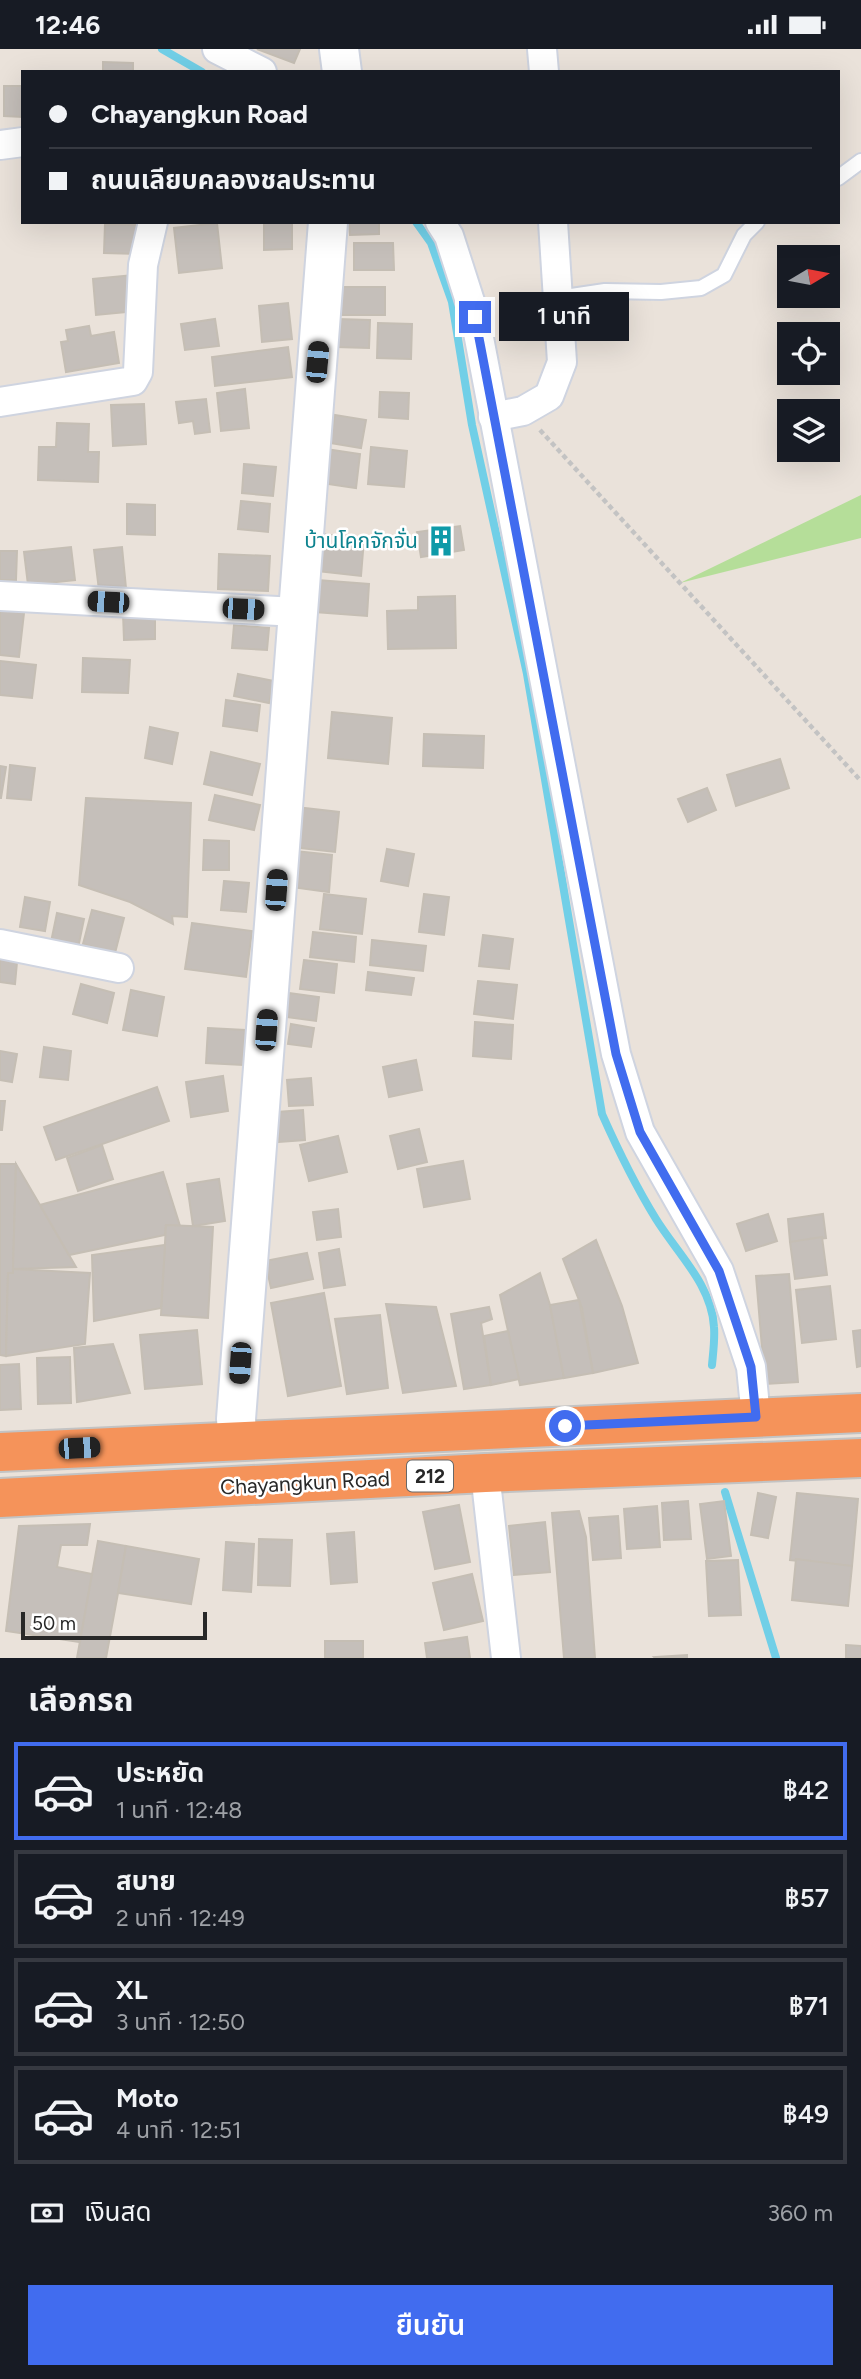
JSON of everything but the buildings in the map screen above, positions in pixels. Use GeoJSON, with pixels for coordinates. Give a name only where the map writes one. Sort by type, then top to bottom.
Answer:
{"type":"FeatureCollection","features":[{"type":"Feature","properties":{"kind":"highway","name":"212"},"geometry":{"type":"LineString","coordinates":[[0,1452],[861,1413]]}},
{"type":"Feature","properties":{"kind":"highway","name":"Chayangkun Road"},"geometry":{"type":"LineString","coordinates":[[0,1499],[485,1473],[861,1458]]}},
{"type":"Feature","properties":{"kind":"street"},"geometry":{"type":"LineString","coordinates":[[217,49],[258,70]]}},
{"type":"Feature","properties":{"kind":"street"},"geometry":{"type":"LineString","coordinates":[[339,49],[342,70]]}},
{"type":"Feature","properties":{"kind":"street"},"geometry":{"type":"LineString","coordinates":[[542,49],[544,70]]}},
{"type":"Feature","properties":{"kind":"street"},"geometry":{"type":"LineString","coordinates":[[0,145],[21,142]]}},
{"type":"Feature","properties":{"kind":"street"},"geometry":{"type":"LineString","coordinates":[[0,402],[133,381],[138,372],[143,265],[153,224]]}},
{"type":"Feature","properties":{"kind":"street"},"geometry":{"type":"LineString","coordinates":[[238,1441],[236,1419],[328,224]]}},
{"type":"Feature","properties":{"kind":"street"},"geometry":{"type":"LineString","coordinates":[[441,224],[449,236],[475,317],[616,1054],[640,1132],[719,1271],[751,1367],[756,1417]]}},
{"type":"Feature","properties":{"kind":"street"},"geometry":{"type":"LineString","coordinates":[[494,417],[523,411],[549,396],[562,362],[553,224]]}},
{"type":"Feature","properties":{"kind":"street"},"geometry":{"type":"LineString","coordinates":[[0,596],[297,612]]}},
{"type":"Feature","properties":{"kind":"street"},"geometry":{"type":"LineString","coordinates":[[0,944],[119,968]]}},
{"type":"Feature","properties":{"kind":"street"},"geometry":{"type":"LineString","coordinates":[[485,1473],[506,1658]]}},
{"type":"Feature","properties":{"kind":"lane"},"geometry":{"type":"LineString","coordinates":[[840,177],[861,161]]}},
{"type":"Feature","properties":{"kind":"lane"},"geometry":{"type":"LineString","coordinates":[[558,298],[605,291],[661,292],[701,288],[724,275],[744,235],[755,224]]}},
{"type":"Feature","properties":{"kind":"path"},"geometry":{"type":"LineString","coordinates":[[523,411],[861,781]]}},
{"type":"Feature","properties":{"kind":"green space"},"geometry":{"type":"Polygon","coordinates":[[[861,495],[861,538],[680,583],[861,495]]]}},
{"type":"Feature","properties":{"kind":"waterway"},"geometry":{"type":"LineString","coordinates":[[162,49],[199,70]]}},
{"type":"Feature","properties":{"kind":"waterway"},"geometry":{"type":"LineString","coordinates":[[417,224],[431,243],[452,302],[472,425],[527,674],[602,1114],[648,1206],[692,1270],[707,1297],[714,1327],[712,1365]]}},
{"type":"Feature","properties":{"kind":"waterway"},"geometry":{"type":"LineString","coordinates":[[725,1492],[776,1658]]}},
{"type":"Feature","properties":{"kind":"place","name":"บ้านโคกจักจั่น"},"geometry":{"type":"Point","coordinates":[441,541]}},
{"type":"Feature","properties":{"kind":"route"},"geometry":{"type":"LineString","coordinates":[[475,317],[616,1054],[640,1132],[719,1271],[751,1367],[756,1417],[565,1426]]}}]}
